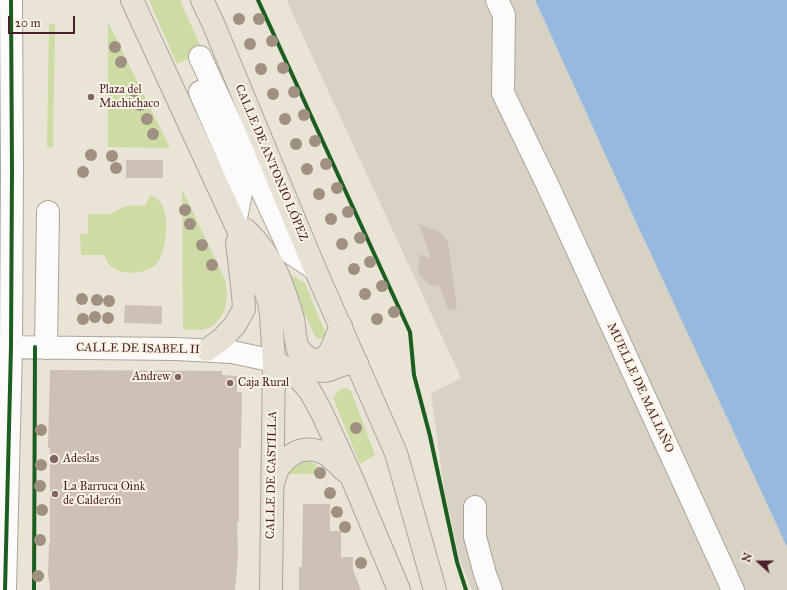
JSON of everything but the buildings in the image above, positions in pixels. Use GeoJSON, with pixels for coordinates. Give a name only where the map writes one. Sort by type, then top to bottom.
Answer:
{"type":"FeatureCollection","features":[{"type":"Feature","properties":{"kind":"main road"},"geometry":{"type":"LineString","coordinates":[[132,0],[262,282],[269,302],[273,331],[274,361],[294,373],[310,391],[322,413],[351,476],[398,590]]}},
{"type":"Feature","properties":{"kind":"main road","name":"CALLE DE ANTONIO LÓPEZ"},"geometry":{"type":"LineString","coordinates":[[202,0],[222,44],[315,269],[396,453],[435,590]]}},
{"type":"Feature","properties":{"kind":"main road"},"geometry":{"type":"LineString","coordinates":[[236,223],[243,227],[254,238],[271,260],[288,299],[297,345],[304,362],[316,370],[323,371],[331,370],[342,365],[357,363]]}},
{"type":"Feature","properties":{"kind":"main road"},"geometry":{"type":"LineString","coordinates":[[207,350],[223,338],[235,325],[244,309],[244,294],[236,223]]}},
{"type":"Feature","properties":{"kind":"main road"},"geometry":{"type":"LineString","coordinates":[[297,345],[304,356],[318,360],[325,357],[331,351],[341,326]]}},
{"type":"Feature","properties":{"kind":"main road","name":"CALLE DE CASTILLA"},"geometry":{"type":"LineString","coordinates":[[271,590],[274,361]]}},
{"type":"Feature","properties":{"kind":"main road"},"geometry":{"type":"LineString","coordinates":[[272,485],[279,467],[298,450],[308,449],[325,453],[351,476]]}},
{"type":"Feature","properties":{"kind":"street"},"geometry":{"type":"LineString","coordinates":[[5,590],[3,547],[6,133],[11,0]]}},
{"type":"Feature","properties":{"kind":"street","name":"MUELLE DE MALIAÑO"},"geometry":{"type":"LineString","coordinates":[[497,0],[504,15],[503,93],[548,186],[733,590]]}},
{"type":"Feature","properties":{"kind":"street"},"geometry":{"type":"LineString","coordinates":[[236,223],[242,188],[194,59],[291,253],[315,269]]}},
{"type":"Feature","properties":{"kind":"street"},"geometry":{"type":"LineString","coordinates":[[46,348],[48,212]]}},
{"type":"Feature","properties":{"kind":"street","name":"CALLE DE ISABEL II"},"geometry":{"type":"LineString","coordinates":[[5,347],[207,350],[232,352],[274,361]]}},
{"type":"Feature","properties":{"kind":"street"},"geometry":{"type":"LineString","coordinates":[[475,507],[475,537],[491,590]]}},
{"type":"Feature","properties":{"kind":"shaded area"},"geometry":{"type":"Polygon","coordinates":[[[287,0],[535,0],[635,220],[787,547],[787,590],[472,590],[460,561],[444,487],[431,393],[461,378],[287,0]]]}},
{"type":"Feature","properties":{"kind":"green space"},"geometry":{"type":"Polygon","coordinates":[[[149,0],[180,0],[203,52],[177,64],[149,0]]]}},
{"type":"Feature","properties":{"kind":"green space"},"geometry":{"type":"Polygon","coordinates":[[[108,22],[170,148],[108,147],[108,22]]]}},
{"type":"Feature","properties":{"kind":"green space"},"geometry":{"type":"Polygon","coordinates":[[[49,24],[55,24],[53,147],[47,147],[49,24]]]}},
{"type":"Feature","properties":{"kind":"green space"},"geometry":{"type":"Polygon","coordinates":[[[182,189],[226,282],[226,304],[223,314],[216,323],[203,330],[183,329],[182,189]]]}},
{"type":"Feature","properties":{"kind":"green space"},"geometry":{"type":"Polygon","coordinates":[[[150,195],[157,199],[163,207],[166,222],[164,249],[158,262],[154,266],[144,271],[132,273],[113,268],[108,263],[104,255],[81,255],[80,234],[88,234],[88,214],[110,214],[124,207],[134,205],[145,206],[150,195]]]}},
{"type":"Feature","properties":{"kind":"green space"},"geometry":{"type":"Polygon","coordinates":[[[289,274],[305,283],[325,332],[324,337],[321,339],[316,338],[287,277],[289,274]]]}},
{"type":"Feature","properties":{"kind":"green space"},"geometry":{"type":"Polygon","coordinates":[[[347,388],[351,391],[375,455],[360,464],[333,398],[340,389],[347,388]]]}},
{"type":"Feature","properties":{"kind":"green space"},"geometry":{"type":"Polygon","coordinates":[[[302,462],[310,462],[315,464],[323,474],[288,474],[294,466],[302,462]]]}},
{"type":"Feature","properties":{"kind":"water"},"geometry":{"type":"Polygon","coordinates":[[[535,0],[787,0],[787,547],[635,220],[535,0]]]}},
{"type":"Feature","properties":{"kind":"cycle path"},"geometry":{"type":"LineString","coordinates":[[5,590],[11,347],[11,0]]}},
{"type":"Feature","properties":{"kind":"cycle path"},"geometry":{"type":"LineString","coordinates":[[258,0],[410,332],[414,375],[430,436],[457,562],[466,590]]}},
{"type":"Feature","properties":{"kind":"cycle path"},"geometry":{"type":"LineString","coordinates":[[34,590],[35,347]]}},
{"type":"Feature","properties":{"kind":"place","name":"Plaza del Machichaco"},"geometry":{"type":"Point","coordinates":[91,97]}},
{"type":"Feature","properties":{"kind":"place","name":"Andrew"},"geometry":{"type":"Point","coordinates":[178,377]}},
{"type":"Feature","properties":{"kind":"place","name":"Caja Rural"},"geometry":{"type":"Point","coordinates":[230,383]}},
{"type":"Feature","properties":{"kind":"place","name":"Adeslas"},"geometry":{"type":"Point","coordinates":[54,459]}},
{"type":"Feature","properties":{"kind":"place","name":"La Barruca Oink de Calderón"},"geometry":{"type":"Point","coordinates":[55,494]}}]}
